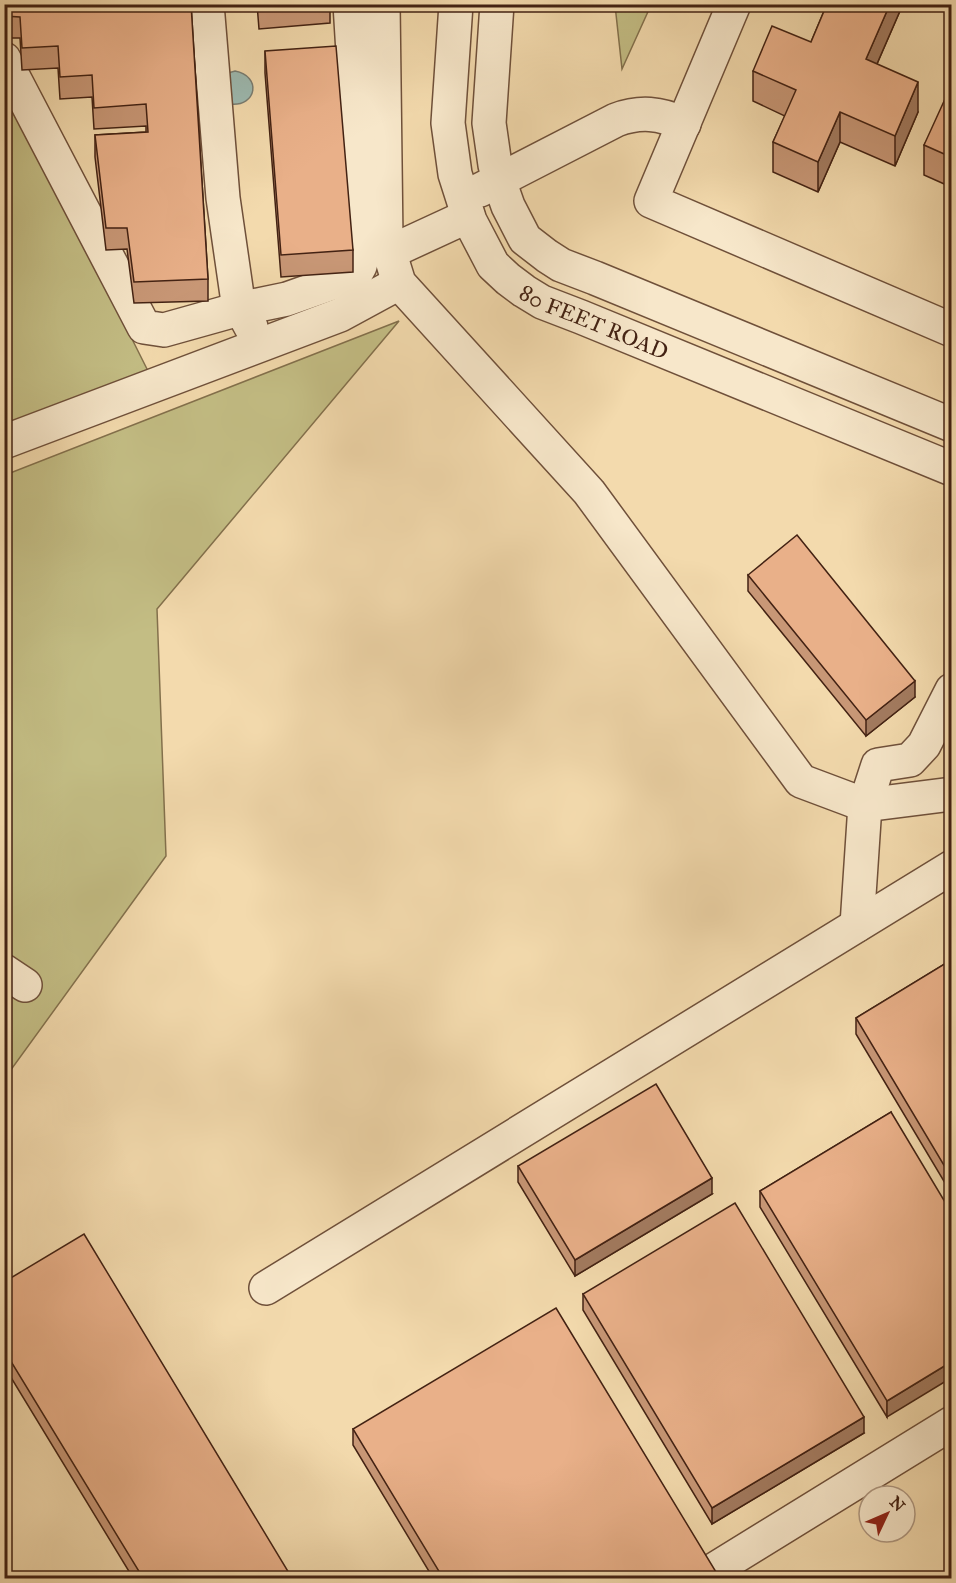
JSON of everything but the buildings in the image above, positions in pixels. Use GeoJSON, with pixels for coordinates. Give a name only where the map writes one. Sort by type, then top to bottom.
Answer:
{"type":"FeatureCollection","features":[{"type":"Feature","properties":{"kind":"street"},"geometry":{"type":"LineString","coordinates":[[207,4],[223,198],[239,309],[261,345]]}},
{"type":"Feature","properties":{"kind":"street"},"geometry":{"type":"LineString","coordinates":[[4,59],[144,327],[164,330],[239,309],[287,299],[355,275],[365,247],[350,4]]}},
{"type":"Feature","properties":{"kind":"street"},"geometry":{"type":"LineString","coordinates":[[383,4],[386,241],[399,283],[589,492],[801,781],[865,806],[951,794]]}},
{"type":"Feature","properties":{"kind":"street","name":"80 FEET ROAD"},"geometry":{"type":"LineString","coordinates":[[456,4],[448,123],[455,174],[465,207],[493,265],[524,291],[542,302],[951,469]]}},
{"type":"Feature","properties":{"kind":"street","name":"80 FEET ROAD"},"geometry":{"type":"LineString","coordinates":[[497,4],[489,123],[491,143],[508,206],[525,239],[561,264],[951,425]]}},
{"type":"Feature","properties":{"kind":"street"},"geometry":{"type":"LineString","coordinates":[[734,4],[651,201],[951,330]]}},
{"type":"Feature","properties":{"kind":"street"},"geometry":{"type":"LineString","coordinates":[[390,252],[465,207],[499,179],[616,120],[643,113],[657,114],[684,124]]}},
{"type":"Feature","properties":{"kind":"street"},"geometry":{"type":"LineString","coordinates":[[4,442],[340,315],[399,283]]}},
{"type":"Feature","properties":{"kind":"street"},"geometry":{"type":"LineString","coordinates":[[857,925],[865,806],[879,765],[910,760],[924,745],[951,690]]}},
{"type":"Feature","properties":{"kind":"street"},"geometry":{"type":"LineString","coordinates":[[266,1288],[951,867]]}},
{"type":"Feature","properties":{"kind":"street"},"geometry":{"type":"LineString","coordinates":[[707,1574],[951,1423]]}},
{"type":"Feature","properties":{"kind":"shaded area"},"geometry":{"type":"Polygon","coordinates":[[[615,5],[651,5],[622,69],[615,5]]]}},
{"type":"Feature","properties":{"kind":"shaded area"},"geometry":{"type":"Polygon","coordinates":[[[4,83],[148,371],[4,426],[4,83]]]}},
{"type":"Feature","properties":{"kind":"shaded area"},"geometry":{"type":"Polygon","coordinates":[[[399,321],[157,609],[166,856],[5,1078],[5,475],[399,321]]]}},
{"type":"Feature","properties":{"kind":"water"},"geometry":{"type":"Polygon","coordinates":[[[235,71],[244,74],[249,79],[253,90],[246,101],[230,104],[228,73],[235,71]]]}}]}
